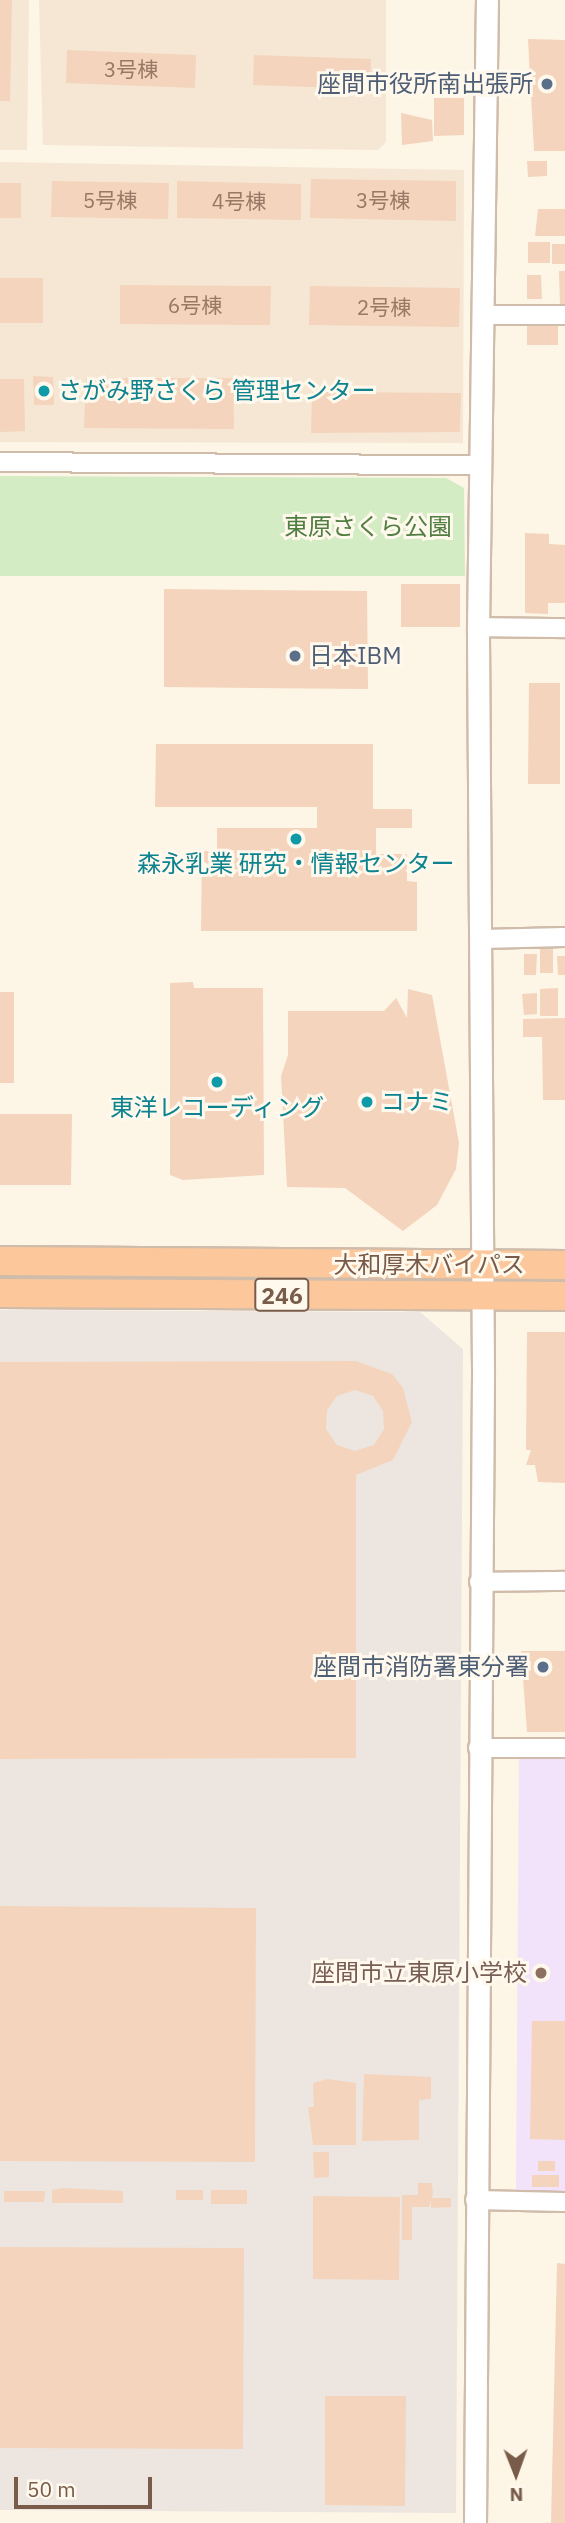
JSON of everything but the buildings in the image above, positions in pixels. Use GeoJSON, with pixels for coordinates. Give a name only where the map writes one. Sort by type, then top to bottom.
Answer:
{"type":"FeatureCollection","features":[{"type":"Feature","properties":{"kind":"highway","name":"大和厚木バイパス"},"geometry":{"type":"LineString","coordinates":[[0,1261],[565,1265]]}},
{"type":"Feature","properties":{"kind":"highway","name":"大和厚木バイパス"},"geometry":{"type":"LineString","coordinates":[[0,1293],[565,1296]]}},
{"type":"Feature","properties":{"kind":"street"},"geometry":{"type":"LineString","coordinates":[[475,2523],[479,1582],[483,1296],[478,627],[487,0]]}},
{"type":"Feature","properties":{"kind":"street"},"geometry":{"type":"LineString","coordinates":[[482,315],[565,315]]}},
{"type":"Feature","properties":{"kind":"street"},"geometry":{"type":"LineString","coordinates":[[0,462],[481,465]]}},
{"type":"Feature","properties":{"kind":"street"},"geometry":{"type":"LineString","coordinates":[[478,627],[565,628]]}},
{"type":"Feature","properties":{"kind":"street"},"geometry":{"type":"LineString","coordinates":[[481,939],[565,937]]}},
{"type":"Feature","properties":{"kind":"street"},"geometry":{"type":"LineString","coordinates":[[479,1582],[565,1581]]}},
{"type":"Feature","properties":{"kind":"street"},"geometry":{"type":"LineString","coordinates":[[478,1748],[565,1748]]}},
{"type":"Feature","properties":{"kind":"street"},"geometry":{"type":"LineString","coordinates":[[475,2200],[565,2202]]}},
{"type":"Feature","properties":{"kind":"shaded area"},"geometry":{"type":"Polygon","coordinates":[[[0,0],[29,0],[27,150],[0,150],[0,0]]]}},
{"type":"Feature","properties":{"kind":"shaded area"},"geometry":{"type":"Polygon","coordinates":[[[39,0],[386,0],[386,142],[378,150],[43,145],[39,0]]]}},
{"type":"Feature","properties":{"kind":"shaded area"},"geometry":{"type":"Polygon","coordinates":[[[0,162],[464,170],[463,443],[0,442],[0,162]]]}},
{"type":"Feature","properties":{"kind":"shaded area"},"geometry":{"type":"Polygon","coordinates":[[[0,1310],[420,1312],[463,1349],[456,2513],[0,2510],[0,1310]]]}},
{"type":"Feature","properties":{"kind":"shaded area","name":"座間市立東原小学校"},"geometry":{"type":"Polygon","coordinates":[[[519,1754],[565,1754],[565,2192],[516,2192],[519,1754]]]}},
{"type":"Feature","properties":{"kind":"green space","name":"東原さくら公園"},"geometry":{"type":"Polygon","coordinates":[[[0,476],[446,478],[464,488],[465,576],[0,576],[0,476]]]}},
{"type":"Feature","properties":{"kind":"place","name":"座間市役所南出張所"},"geometry":{"type":"Point","coordinates":[547,84]}},
{"type":"Feature","properties":{"kind":"place","name":"さがみ野さくら 管理センター"},"geometry":{"type":"Point","coordinates":[44,391]}},
{"type":"Feature","properties":{"kind":"place","name":"日本IBM"},"geometry":{"type":"Point","coordinates":[295,656]}},
{"type":"Feature","properties":{"kind":"place","name":"森永乳業 研究・情報センター"},"geometry":{"type":"Point","coordinates":[296,839]}},
{"type":"Feature","properties":{"kind":"place","name":"東洋レコーディング"},"geometry":{"type":"Point","coordinates":[217,1082]}},
{"type":"Feature","properties":{"kind":"place","name":"コナミ"},"geometry":{"type":"Point","coordinates":[367,1102]}},
{"type":"Feature","properties":{"kind":"place","name":"座間市消防署東分署"},"geometry":{"type":"Point","coordinates":[543,1667]}},
{"type":"Feature","properties":{"kind":"place","name":"座間市立東原小学校"},"geometry":{"type":"Point","coordinates":[541,1973]}}]}
